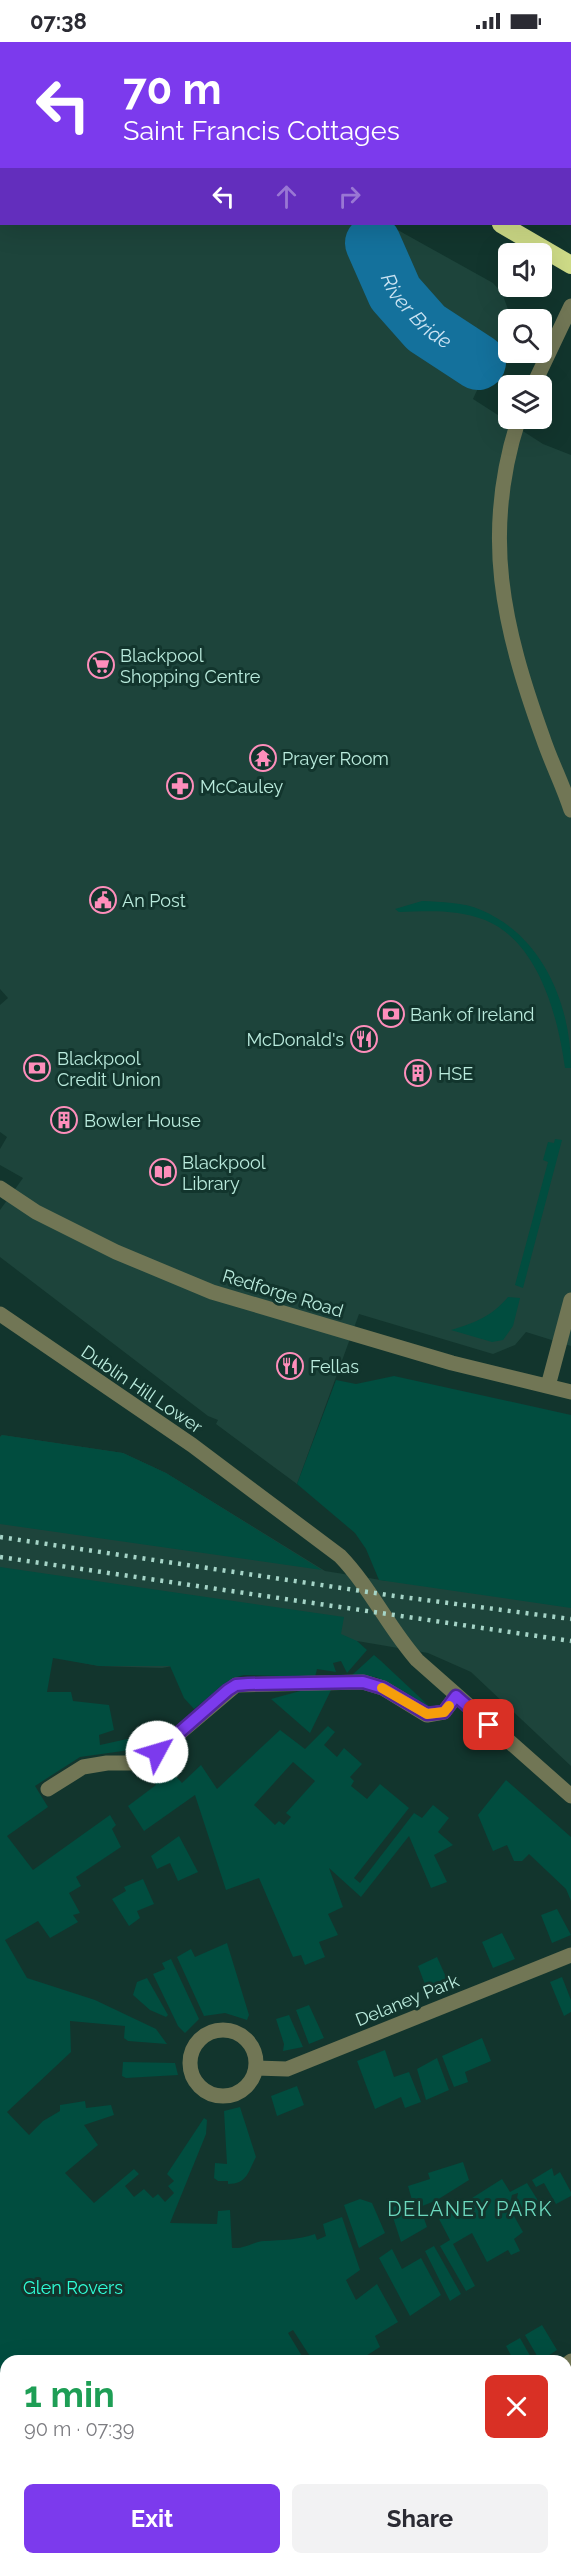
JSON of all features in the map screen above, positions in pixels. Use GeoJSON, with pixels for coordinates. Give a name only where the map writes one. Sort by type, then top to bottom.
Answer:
{"type":"FeatureCollection","features":[{"type":"Feature","properties":{"kind":"highway"},"geometry":{"type":"LineString","coordinates":[[503,225],[571,265]]}},
{"type":"Feature","properties":{"kind":"street"},"geometry":{"type":"LineString","coordinates":[[538,375],[571,306]]}},
{"type":"Feature","properties":{"kind":"street"},"geometry":{"type":"LineString","coordinates":[[516,429],[501,486],[500,578],[513,647],[543,738],[571,810]]}},
{"type":"Feature","properties":{"kind":"street","name":"Redforge Road"},"geometry":{"type":"LineString","coordinates":[[0,1188],[36,1212],[116,1252],[212,1292],[452,1364],[571,1392]]}},
{"type":"Feature","properties":{"kind":"street"},"geometry":{"type":"LineString","coordinates":[[548,1386],[571,1300]]}},
{"type":"Feature","properties":{"kind":"street","name":"Dublin Hill Lower"},"geometry":{"type":"LineString","coordinates":[[0,1314],[263,1497],[340,1556],[355,1572],[398,1638],[456,1696],[571,1796]]}},
{"type":"Feature","properties":{"kind":"street"},"geometry":{"type":"LineString","coordinates":[[48,1789],[83,1767],[107,1763],[133,1763],[157,1752],[236,1685],[373,1684],[427,1714],[444,1712],[456,1696]]}},
{"type":"Feature","properties":{"kind":"street","name":"Delaney Park"},"geometry":{"type":"LineString","coordinates":[[256,2068],[287,2069],[571,1955]]}},
{"type":"Feature","properties":{"kind":"street"},"geometry":{"type":"LineString","coordinates":[[225,2030],[245,2038],[256,2058],[256,2068],[246,2088],[226,2096],[215,2096],[196,2084],[189,2063],[191,2052],[204,2035],[225,2030]]}},
{"type":"Feature","properties":{"kind":"shaded area"},"geometry":{"type":"Polygon","coordinates":[[[0,225],[389,225],[493,283],[498,289],[498,297],[503,297],[508,309],[498,309],[498,344],[473,399],[498,415],[498,429],[520,429],[543,444],[571,455],[571,1346],[526,1332],[515,1345],[493,1354],[359,1314],[297,1484],[216,1424],[218,1420],[208,1416],[0,1257],[0,1210],[23,1178],[0,1165],[0,1149],[7,1137],[0,1132],[0,1005],[8,998],[0,989],[0,225]]]}},
{"type":"Feature","properties":{"kind":"shaded area"},"geometry":{"type":"Polygon","coordinates":[[[2,1435],[123,1453],[166,1473],[325,1571],[387,1581],[571,1573],[571,1766],[471,1672],[428,1653],[357,1641],[229,1655],[162,1668],[99,1666],[0,1647],[0,1437],[2,1435]]]}},
{"type":"Feature","properties":{"kind":"green space"},"geometry":{"type":"Polygon","coordinates":[[[422,901],[474,907],[503,922],[521,937],[537,955],[559,997],[566,1020],[571,1068],[565,1068],[557,1026],[543,983],[519,945],[504,931],[475,916],[442,912],[399,912],[395,909],[422,901]]]}},
{"type":"Feature","properties":{"kind":"green space"},"geometry":{"type":"Polygon","coordinates":[[[555,1139],[562,1140],[523,1288],[515,1285],[548,1162],[543,1160],[548,1142],[554,1143],[555,1139]]]}},
{"type":"Feature","properties":{"kind":"green space"},"geometry":{"type":"Polygon","coordinates":[[[508,1297],[520,1298],[513,1326],[503,1340],[492,1342],[451,1330],[482,1318],[508,1297]]]}},
{"type":"Feature","properties":{"kind":"green space"},"geometry":{"type":"Polygon","coordinates":[[[394,1376],[571,1415],[571,1608],[379,1580],[366,1549],[355,1533],[297,1484],[336,1380],[356,1384],[394,1376]]]}},
{"type":"Feature","properties":{"kind":"green space"},"geometry":{"type":"Polygon","coordinates":[[[2,1435],[123,1453],[166,1473],[322,1570],[0,1524],[0,1437],[2,1435]]]}},
{"type":"Feature","properties":{"kind":"green space","name":"Glen Rovers"},"geometry":{"type":"Polygon","coordinates":[[[0,1567],[344,1617],[341,1634],[357,1641],[367,1650],[347,1673],[341,1661],[333,1663],[336,1672],[317,1669],[315,1677],[244,1675],[233,1678],[194,1709],[184,1698],[170,1666],[99,1666],[53,1658],[47,1692],[71,1692],[73,1701],[109,1705],[114,1730],[99,1735],[100,1745],[159,1732],[156,1739],[137,1749],[80,1757],[35,1786],[48,1807],[7,1836],[33,1870],[110,1815],[116,1825],[112,1829],[121,1847],[76,1877],[81,1886],[69,1893],[80,1913],[73,1915],[78,1922],[50,1938],[38,1921],[5,1940],[27,1978],[95,2000],[156,2029],[167,2044],[128,2041],[124,2038],[125,2026],[70,2021],[71,2052],[7,2112],[29,2135],[43,2121],[60,2111],[60,2105],[85,2101],[86,2108],[111,2105],[114,2115],[84,2125],[98,2145],[65,2173],[94,2203],[134,2169],[139,2174],[125,2186],[134,2197],[144,2189],[153,2198],[158,2194],[165,2202],[174,2193],[168,2186],[174,2181],[167,2174],[204,2118],[207,2120],[206,2134],[170,2223],[217,2224],[218,2211],[230,2210],[232,2248],[236,2248],[315,2234],[317,2240],[326,2236],[323,2224],[342,2217],[360,2270],[346,2280],[356,2300],[377,2284],[398,2322],[375,2336],[380,2347],[367,2355],[309,2355],[293,2330],[288,2333],[301,2355],[0,2355],[0,1567]]]}},
{"type":"Feature","properties":{"kind":"green space"},"geometry":{"type":"Polygon","coordinates":[[[374,1655],[430,1707],[376,1677],[351,1676],[374,1655]]]}},
{"type":"Feature","properties":{"kind":"green space"},"geometry":{"type":"Polygon","coordinates":[[[311,1688],[332,1688],[310,1733],[271,1699],[311,1688]]]}},
{"type":"Feature","properties":{"kind":"green space"},"geometry":{"type":"Polygon","coordinates":[[[328,1726],[335,1732],[324,1745],[337,1757],[344,1748],[362,1764],[350,1777],[354,1781],[351,1786],[367,1799],[380,1784],[409,1808],[354,1878],[360,1883],[414,1813],[422,1818],[433,1805],[449,1818],[438,1832],[453,1845],[434,1855],[447,1882],[431,1888],[409,1836],[361,1897],[329,1868],[343,1907],[328,1914],[338,1935],[319,1942],[325,1957],[305,1965],[301,1955],[293,1957],[259,1878],[226,1890],[195,1795],[144,1831],[128,1806],[156,1785],[148,1773],[161,1760],[182,1783],[201,1765],[217,1789],[280,1730],[305,1749],[328,1726]],[[293,1762],[254,1805],[275,1825],[279,1821],[284,1825],[291,1817],[286,1813],[315,1781],[293,1762]]]}},
{"type":"Feature","properties":{"kind":"green space"},"geometry":{"type":"Polygon","coordinates":[[[506,1780],[571,1837],[571,1901],[566,1889],[529,1854],[522,1861],[514,1861],[507,1845],[493,1851],[478,1815],[506,1780]]]}},
{"type":"Feature","properties":{"kind":"green space"},"geometry":{"type":"Polygon","coordinates":[[[179,1836],[198,1872],[178,1881],[170,1863],[157,1869],[151,1856],[179,1836]]]}},
{"type":"Feature","properties":{"kind":"green space"},"geometry":{"type":"Polygon","coordinates":[[[143,1879],[154,1904],[137,1911],[140,1918],[129,1926],[112,1899],[126,1891],[124,1887],[143,1879]]]}},
{"type":"Feature","properties":{"kind":"green space"},"geometry":{"type":"Polygon","coordinates":[[[557,1909],[571,1935],[552,1943],[541,1915],[557,1909]]]}},
{"type":"Feature","properties":{"kind":"green space"},"geometry":{"type":"Polygon","coordinates":[[[502,1933],[515,1959],[493,1968],[482,1942],[502,1933]]]}},
{"type":"Feature","properties":{"kind":"green space"},"geometry":{"type":"Polygon","coordinates":[[[227,1943],[249,2015],[247,2020],[225,2013],[204,2016],[177,1957],[191,1949],[195,1957],[227,1943]]]}},
{"type":"Feature","properties":{"kind":"green space"},"geometry":{"type":"Polygon","coordinates":[[[437,1957],[450,1986],[429,1995],[418,1966],[437,1957]]]}},
{"type":"Feature","properties":{"kind":"green space"},"geometry":{"type":"Polygon","coordinates":[[[171,1959],[199,2019],[185,2033],[178,2026],[153,1974],[165,1969],[162,1963],[171,1959]]]}},
{"type":"Feature","properties":{"kind":"green space"},"geometry":{"type":"Polygon","coordinates":[[[562,1977],[571,2000],[571,2012],[564,2016],[550,1982],[562,1977]]]}},
{"type":"Feature","properties":{"kind":"green space"},"geometry":{"type":"Polygon","coordinates":[[[147,1978],[168,2015],[166,2017],[150,2010],[133,1995],[137,1982],[147,1978]]]}},
{"type":"Feature","properties":{"kind":"green space"},"geometry":{"type":"Polygon","coordinates":[[[309,2005],[324,2038],[309,2044],[296,2010],[309,2005]]]}},
{"type":"Feature","properties":{"kind":"green space"},"geometry":{"type":"Polygon","coordinates":[[[289,2015],[303,2047],[283,2051],[284,2044],[276,2019],[289,2015]]]}},
{"type":"Feature","properties":{"kind":"green space"},"geometry":{"type":"Polygon","coordinates":[[[482,2038],[491,2061],[465,2072],[468,2082],[454,2087],[442,2056],[482,2038]]]}},
{"type":"Feature","properties":{"kind":"green space"},"geometry":{"type":"Polygon","coordinates":[[[385,2050],[394,2077],[409,2072],[421,2102],[405,2108],[401,2097],[375,2109],[357,2061],[385,2050]]]}},
{"type":"Feature","properties":{"kind":"green space"},"geometry":{"type":"Polygon","coordinates":[[[437,2058],[449,2090],[426,2100],[417,2069],[437,2058]]]}},
{"type":"Feature","properties":{"kind":"green space"},"geometry":{"type":"Polygon","coordinates":[[[123,2062],[175,2063],[178,2075],[126,2078],[122,2076],[123,2062]]]}},
{"type":"Feature","properties":{"kind":"green space"},"geometry":{"type":"Polygon","coordinates":[[[297,2086],[304,2105],[277,2116],[271,2096],[297,2086]]]}},
{"type":"Feature","properties":{"kind":"green space"},"geometry":{"type":"Polygon","coordinates":[[[240,2107],[256,2157],[243,2179],[228,2184],[228,2181],[218,2181],[214,2178],[215,2163],[227,2164],[224,2111],[240,2107]]]}},
{"type":"Feature","properties":{"kind":"green space"},"geometry":{"type":"Polygon","coordinates":[[[463,2162],[469,2180],[437,2200],[420,2207],[427,2227],[401,2242],[390,2208],[412,2200],[408,2186],[430,2179],[428,2173],[463,2162]]]}},
{"type":"Feature","properties":{"kind":"green space"},"geometry":{"type":"Polygon","coordinates":[[[552,2168],[554,2176],[560,2172],[571,2192],[571,2196],[556,2204],[544,2183],[536,2187],[532,2180],[552,2168]]]}},
{"type":"Feature","properties":{"kind":"green space"},"geometry":{"type":"Polygon","coordinates":[[[502,2179],[510,2192],[527,2183],[542,2207],[524,2218],[516,2203],[518,2193],[512,2195],[509,2207],[523,2232],[514,2239],[520,2251],[511,2255],[508,2250],[487,2262],[472,2233],[453,2244],[475,2286],[466,2291],[440,2246],[450,2240],[439,2219],[502,2179]]]}},
{"type":"Feature","properties":{"kind":"green space"},"geometry":{"type":"Polygon","coordinates":[[[360,2199],[372,2203],[385,2233],[359,2248],[344,2205],[360,2199]]]}},
{"type":"Feature","properties":{"kind":"green space"},"geometry":{"type":"Polygon","coordinates":[[[434,2246],[461,2294],[450,2301],[425,2251],[434,2246]]]}},
{"type":"Feature","properties":{"kind":"green space"},"geometry":{"type":"Polygon","coordinates":[[[392,2249],[402,2269],[421,2258],[441,2295],[410,2316],[379,2258],[392,2249]]]}},
{"type":"Feature","properties":{"kind":"green space"},"geometry":{"type":"Polygon","coordinates":[[[542,2325],[557,2350],[549,2355],[537,2355],[525,2335],[542,2325]]]}},
{"type":"Feature","properties":{"kind":"green space"},"geometry":{"type":"Polygon","coordinates":[[[520,2338],[530,2355],[511,2355],[506,2346],[520,2338]]]}},
{"type":"Feature","properties":{"kind":"waterway","name":"River Bride"},"geometry":{"type":"LineString","coordinates":[[373,243],[395,293],[426,328],[478,362]]}},
{"type":"Feature","properties":{"kind":"railway"},"geometry":{"type":"LineString","coordinates":[[0,1537],[395,1596],[571,1619]]}},
{"type":"Feature","properties":{"kind":"railway"},"geometry":{"type":"LineString","coordinates":[[0,1557],[571,1641]]}},
{"type":"Feature","properties":{"kind":"slow traffic"},"geometry":{"type":"LineString","coordinates":[[382,1688],[427,1714],[436,1715],[444,1712],[449,1706]]}},
{"type":"Feature","properties":{"kind":"place","name":"Blackpool Shopping Centre"},"geometry":{"type":"Point","coordinates":[101,665]}},
{"type":"Feature","properties":{"kind":"place","name":"Prayer Room"},"geometry":{"type":"Point","coordinates":[263,758]}},
{"type":"Feature","properties":{"kind":"place","name":"McCauley"},"geometry":{"type":"Point","coordinates":[180,786]}},
{"type":"Feature","properties":{"kind":"place","name":"An Post"},"geometry":{"type":"Point","coordinates":[103,900]}},
{"type":"Feature","properties":{"kind":"place","name":"Bank of Ireland"},"geometry":{"type":"Point","coordinates":[391,1014]}},
{"type":"Feature","properties":{"kind":"place","name":"McDonald's"},"geometry":{"type":"Point","coordinates":[364,1039]}},
{"type":"Feature","properties":{"kind":"place","name":"Blackpool Credit Union"},"geometry":{"type":"Point","coordinates":[37,1068]}},
{"type":"Feature","properties":{"kind":"place","name":"HSE"},"geometry":{"type":"Point","coordinates":[418,1073]}},
{"type":"Feature","properties":{"kind":"place","name":"Bowler House"},"geometry":{"type":"Point","coordinates":[64,1120]}},
{"type":"Feature","properties":{"kind":"place","name":"Blackpool Library"},"geometry":{"type":"Point","coordinates":[163,1172]}},
{"type":"Feature","properties":{"kind":"place","name":"Fellas"},"geometry":{"type":"Point","coordinates":[290,1366]}},
{"type":"Feature","properties":{"kind":"district","name":"DELANEY PARK"},"geometry":{"type":"Point","coordinates":[470,2209]}},
{"type":"Feature","properties":{"kind":"route"},"geometry":{"type":"LineString","coordinates":[[157,1752],[228,1690],[236,1685],[248,1684],[363,1682],[383,1688],[427,1714],[436,1715],[444,1712],[456,1696],[489,1725]]}}]}
